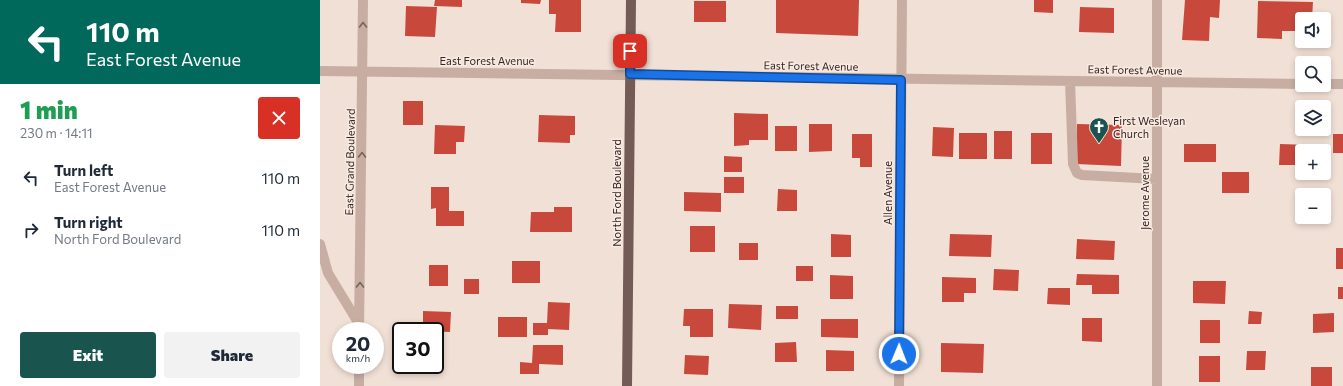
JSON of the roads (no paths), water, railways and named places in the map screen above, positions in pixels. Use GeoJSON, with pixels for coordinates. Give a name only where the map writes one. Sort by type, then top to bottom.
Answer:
{"type":"FeatureCollection","features":[{"type":"Feature","properties":{"kind":"main road","name":"North Ford Boulevard"},"geometry":{"type":"LineString","coordinates":[[627,386],[631,0]]}},
{"type":"Feature","properties":{"kind":"street","name":"East Grand Boulevard"},"geometry":{"type":"LineString","coordinates":[[359,322],[363,0]]}},
{"type":"Feature","properties":{"kind":"street","name":"Allen Avenue"},"geometry":{"type":"LineString","coordinates":[[899,386],[902,0]]}},
{"type":"Feature","properties":{"kind":"street","name":"Jerome Avenue"},"geometry":{"type":"LineString","coordinates":[[1157,0],[1157,386]]}},
{"type":"Feature","properties":{"kind":"street","name":"East Forest Avenue"},"geometry":{"type":"LineString","coordinates":[[320,71],[630,74],[901,80],[1295,84]]}},
{"type":"Feature","properties":{"kind":"street"},"geometry":{"type":"LineString","coordinates":[[1070,81],[1073,164],[1077,173],[1082,175],[1156,179]]}},
{"type":"Feature","properties":{"kind":"street"},"geometry":{"type":"LineString","coordinates":[[1331,84],[1343,84]]}},
{"type":"Feature","properties":{"kind":"street","name":"East Grand Boulevard"},"geometry":{"type":"LineString","coordinates":[[320,244],[328,273],[356,322]]}},
{"type":"Feature","properties":{"kind":"street"},"geometry":{"type":"LineString","coordinates":[[359,374],[359,386]]}},
{"type":"Feature","properties":{"kind":"place","name":"First Wesleyan Church"},"geometry":{"type":"Point","coordinates":[1099,144]}}]}
